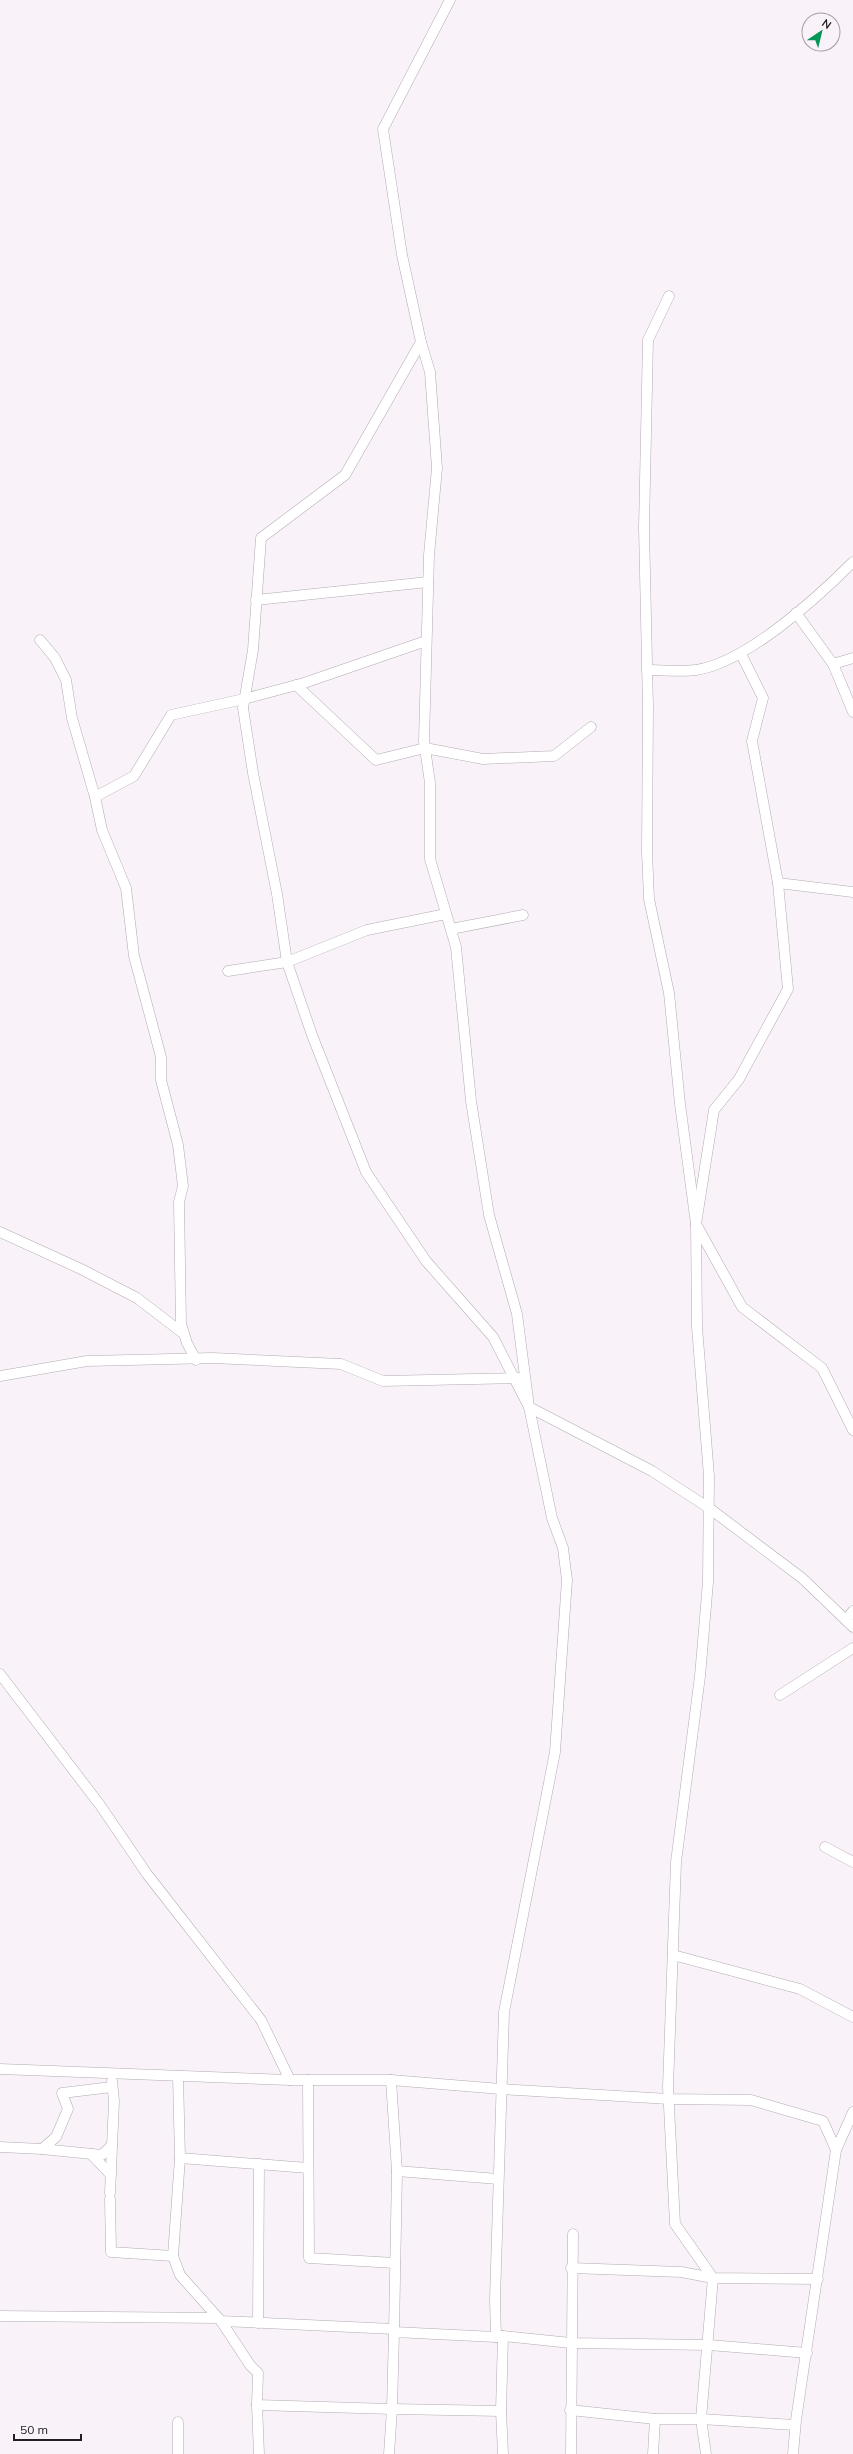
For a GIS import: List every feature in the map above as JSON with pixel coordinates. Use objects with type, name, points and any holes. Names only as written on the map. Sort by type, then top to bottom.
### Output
[{"type":"street","points":[[450,0],[383,129],[402,255],[421,342],[430,372],[437,468],[428,582],[426,640],[425,748],[430,784],[430,859],[456,947],[471,1101],[489,1215],[517,1314],[529,1407],[552,1518],[563,1548],[567,1580],[555,1752],[504,2012],[500,2089],[498,2179],[501,2411],[503,2454]]},
{"type":"street","points":[[669,296],[648,340],[644,528],[649,899],[669,993],[680,1104],[696,1224],[697,1327],[709,1476],[708,1582],[700,1676],[676,1862],[669,2099],[675,2224],[713,2278],[709,2345],[701,2419],[706,2454]]},
{"type":"street","points":[[421,342],[345,475],[261,538],[253,650],[243,708],[253,772],[277,894],[287,962],[312,1035],[366,1172],[426,1261],[493,1337],[529,1407],[652,1471],[709,1508],[802,1578],[850,1624]]},
{"type":"street","points":[[647,670],[697,670],[741,654],[820,595],[853,562]]},
{"type":"street","points":[[256,600],[428,582]]},
{"type":"street","points":[[796,613],[833,664],[853,712]]},
{"type":"street","points":[[40,640],[55,658],[66,680],[72,718],[95,797],[102,830],[126,888],[134,956],[161,1057],[161,1080],[178,1145],[183,1186],[178,1202],[181,1324],[196,1360]]},
{"type":"street","points":[[95,797],[134,776],[171,715],[244,699],[296,685],[426,640]]},
{"type":"street","points":[[741,654],[763,698],[752,741],[778,882],[788,989],[739,1079],[714,1110],[696,1224],[742,1307],[822,1368],[842,1404],[853,1430]]},
{"type":"street","points":[[833,664],[853,658]]},
{"type":"street","points":[[296,685],[376,760],[425,748],[483,759],[554,756],[591,727]]},
{"type":"street","points":[[778,882],[853,892]]},
{"type":"street","points":[[228,972],[287,962],[367,930],[446,914]]},
{"type":"street","points":[[451,929],[523,915]]},
{"type":"street","points":[[0,1232],[81,1269],[137,1298],[184,1334]]},
{"type":"street","points":[[0,1376],[87,1361],[196,1360],[213,1358],[341,1364],[383,1381],[525,1378]]},
{"type":"street","points":[[850,1624],[853,1611]]},
{"type":"street","points":[[780,1695],[853,1648]]},
{"type":"street","points":[[0,1674],[100,1805],[147,1874],[261,2020],[290,2080]]},
{"type":"street","points":[[824,1847],[853,1862]]},
{"type":"street","points":[[673,1956],[800,1989],[853,2017]]},
{"type":"street","points":[[0,2069],[290,2080],[391,2080],[500,2089],[669,2099],[751,2100],[823,2121],[836,2150]]},
{"type":"street","points":[[111,2074],[111,2252],[173,2256]]},
{"type":"street","points":[[178,2076],[180,2158],[173,2256],[180,2275],[219,2320],[250,2365],[258,2373],[257,2405],[259,2454]]},
{"type":"street","points":[[308,2080],[309,2258],[395,2263]]},
{"type":"street","points":[[389,2454],[392,2409],[397,2171],[391,2080]]},
{"type":"street","points":[[42,2149],[56,2138],[68,2109],[62,2093],[112,2087]]},
{"type":"street","points":[[793,2454],[795,2425],[807,2353],[836,2150],[853,2112]]},
{"type":"street","points":[[0,2147],[42,2149],[102,2155],[112,2145]]},
{"type":"street","points":[[91,2154],[111,2175]]},
{"type":"street","points":[[180,2158],[308,2168]]},
{"type":"street","points":[[258,2323],[259,2164]]},
{"type":"street","points":[[397,2171],[498,2179]]},
{"type":"street","points":[[571,2454],[571,2268],[573,2234]]},
{"type":"street","points":[[571,2268],[681,2272],[713,2278],[818,2279]]},
{"type":"street","points":[[0,2316],[219,2320],[500,2337],[571,2343],[709,2345],[807,2353]]},
{"type":"street","points":[[257,2405],[501,2411]]},
{"type":"street","points":[[570,2410],[655,2419],[701,2419],[795,2425]]},
{"type":"street","points":[[653,2454],[655,2419]]},
{"type":"street","points":[[178,2422],[178,2454]]}]
